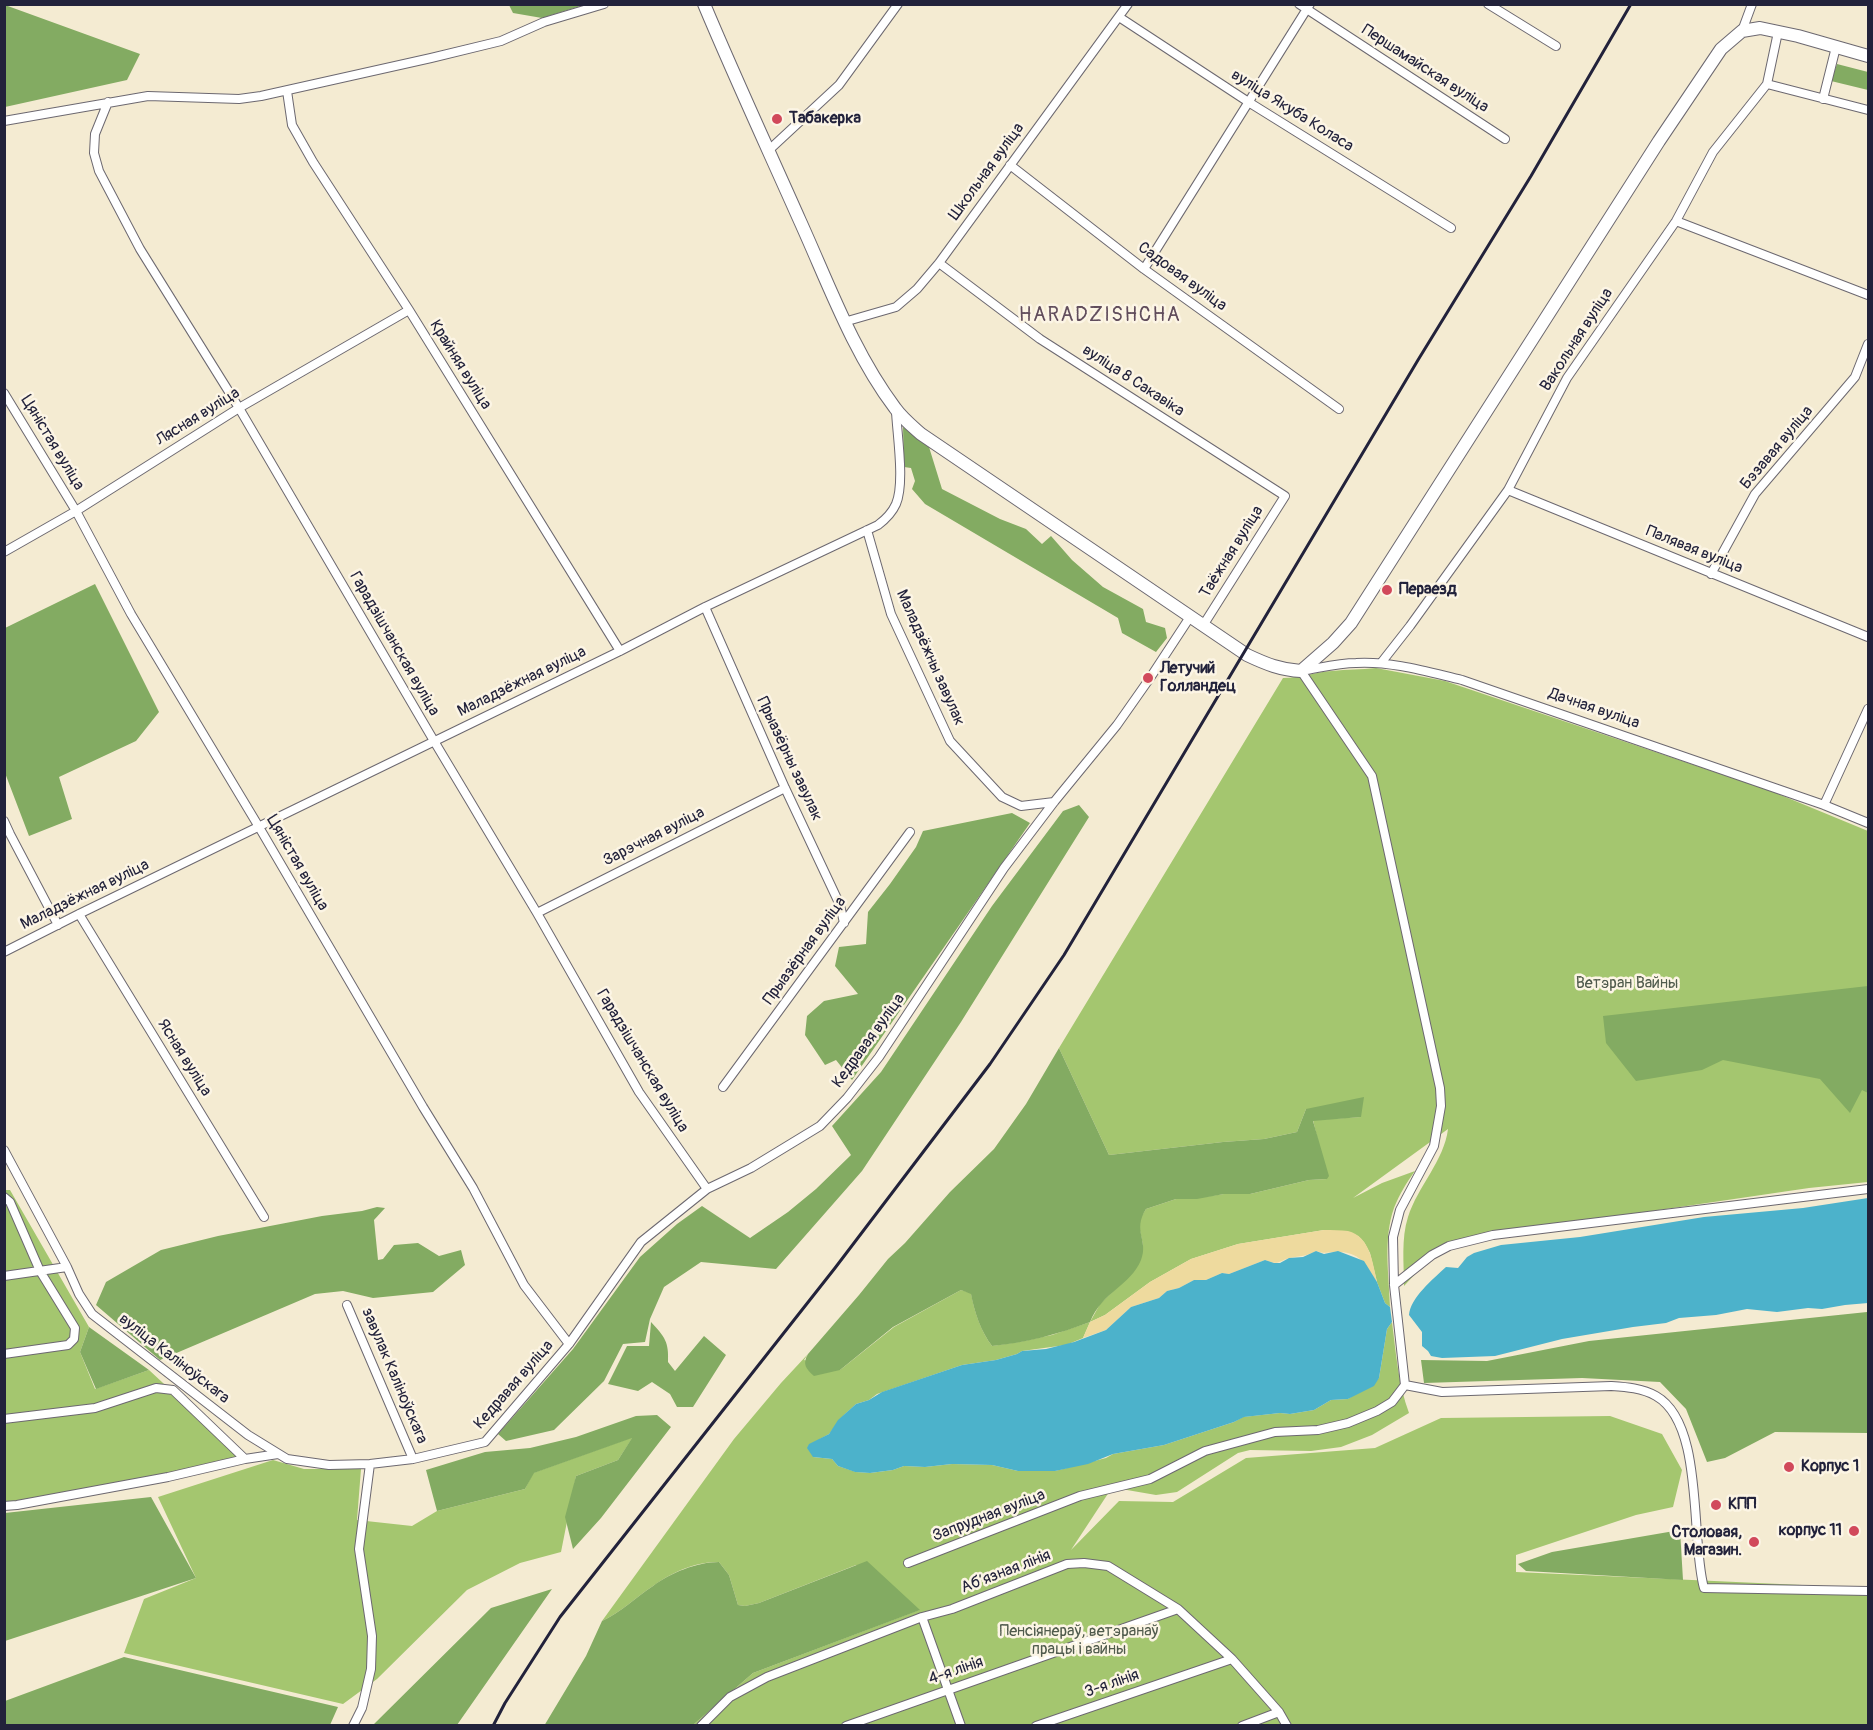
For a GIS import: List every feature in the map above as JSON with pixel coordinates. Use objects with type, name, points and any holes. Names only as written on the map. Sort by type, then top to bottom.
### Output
[{"type":"main road","points":[[704,4],[844,322],[874,377],[896,410],[921,434],[1247,655],[1269,666],[1301,671],[1333,643],[1351,623],[1659,141],[1721,49],[1742,31],[1760,28],[1869,56]]},
{"type":"street","points":[[4,121],[148,96],[239,99],[287,91],[501,41],[543,22],[604,4]]},
{"type":"street","points":[[769,150],[839,85],[898,4]]},
{"type":"street","name":"Школьная вуліца","points":[[844,322],[896,307],[917,290],[1128,4]]},
{"type":"street","name":"Першамайская вуліца","points":[[1299,4],[1309,7],[1505,140]]},
{"type":"street","points":[[1488,4],[1556,46]]},
{"type":"street","points":[[1742,31],[1752,4]]},
{"type":"street","points":[[1144,269],[1309,7]]},
{"type":"street","name":"вуліца Якуба Коласа","points":[[1119,17],[1250,103],[1451,228]]},
{"type":"street","points":[[1778,32],[1767,84],[1869,111]]},
{"type":"street","points":[[1823,99],[1836,47]]},
{"type":"street","name":"Вакольная вуліца","points":[[1381,663],[1508,490],[1567,378],[1676,221],[1713,152],[1767,84]]},
{"type":"street","name":"Крайняя вуліца","points":[[287,91],[292,125],[313,162],[409,310],[620,651]]},
{"type":"street","name":"Гарадзішчанская вуліца","points":[[108,102],[95,134],[94,153],[99,171],[140,249],[239,408],[537,913],[639,1092],[707,1189]]},
{"type":"street","name":"Садовая вуліца","points":[[1010,165],[1144,269],[1339,409]]},
{"type":"street","points":[[1676,221],[1869,295]]},
{"type":"street","name":"вуліца 8 Сакавіка","points":[[939,263],[1040,339],[1285,496]]},
{"type":"street","name":"Лясная вуліца","points":[[4,552],[76,511],[239,408],[409,310]]},
{"type":"street","name":"Бэзавая вуліца","points":[[1710,574],[1755,494],[1855,378],[1869,344]]},
{"type":"street","name":"Цяністая вуліца","points":[[4,393],[76,511],[130,614],[473,1188],[524,1285],[569,1344]]},
{"type":"street","name":"Маладзёжная вуліца","points":[[4,952],[620,651],[705,607],[867,530],[889,516],[897,503],[900,485],[896,410]]},
{"type":"street","name":"Палявая вуліца","points":[[1508,490],[1869,638]]},
{"type":"street","name":"Таёжная вуліца","points":[[1203,624],[1285,496]]},
{"type":"street","name":"Маладзёжны завулак","points":[[867,530],[891,614],[950,741],[1002,797],[1021,806],[1054,802]]},
{"type":"street","name":"Прыазёрны завулак","points":[[705,607],[785,788],[840,905],[844,923]]},
{"type":"street","name":"Кедравая вуліца","points":[[413,1459],[485,1442],[569,1344],[641,1242],[707,1189],[751,1168],[820,1126],[848,1098],[879,1057],[1004,868],[1117,725],[1190,617]]},
{"type":"street","name":"Дачная вуліца","points":[[1301,671],[1347,663],[1381,663],[1462,680],[1824,805],[1869,823]]},
{"type":"street","points":[[1301,671],[1372,776],[1440,1088],[1441,1106],[1434,1146],[1407,1194],[1396,1223],[1392,1253],[1405,1386],[1442,1392],[1611,1386],[1647,1392],[1671,1408],[1684,1439],[1692,1478],[1700,1572],[1704,1588],[1869,1591]]},
{"type":"street","points":[[1824,805],[1869,709]]},
{"type":"street","name":"Зарэчная вуліца","points":[[537,913],[785,788]]},
{"type":"street","points":[[4,821],[58,925]]},
{"type":"street","name":"Прыазёрная вуліца","points":[[723,1087],[910,832]]},
{"type":"street","name":"Ясная вуліца","points":[[79,914],[264,1217]]},
{"type":"street","name":"вуліца Каліноўскага","points":[[4,1150],[67,1267],[79,1294],[92,1314],[230,1421],[287,1459],[329,1465],[370,1464],[413,1459]]},
{"type":"street","points":[[1394,1285],[1432,1255],[1449,1246],[1493,1235],[1869,1189]]},
{"type":"street","points":[[4,1197],[10,1202],[40,1271],[75,1328],[74,1339],[68,1345],[4,1354]]},
{"type":"street","points":[[4,1276],[67,1267]]},
{"type":"street","name":"завулак Каліноўскага","points":[[347,1305],[413,1459]]},
{"type":"street","name":"Запрудная вуліца","points":[[908,1563],[1080,1496],[1150,1479],[1205,1451],[1275,1432],[1326,1429],[1348,1424],[1392,1402],[1405,1386]]},
{"type":"street","points":[[4,1419],[95,1408],[156,1388],[173,1390],[245,1459]]},
{"type":"street","points":[[4,1506],[168,1477],[245,1459],[278,1454]]},
{"type":"street","points":[[353,1725],[362,1708],[371,1669],[372,1636],[359,1549],[370,1464]]},
{"type":"street","name":"Абʼязная лінія","points":[[701,1725],[730,1697],[767,1677],[1067,1564],[1108,1566],[1178,1609],[1232,1659],[1279,1712],[1287,1725]]},
{"type":"street","name":"4-я лінія","points":[[846,1725],[1178,1609]]},
{"type":"street","points":[[922,1617],[961,1725]]},
{"type":"street","name":"3-я лінія","points":[[1036,1725],[1232,1659]]},
{"type":"street","points":[[1242,1725],[1279,1712]]},
{"type":"green space","points":[[4,5],[140,54],[127,80],[5,107]]},
{"type":"green space","points":[[509,5],[584,5],[542,18],[513,13]]},
{"type":"green space","points":[[1837,64],[1868,72],[1868,90],[1831,81]]},
{"type":"green space","points":[[903,427],[929,447],[942,489],[1000,519],[1026,529],[1042,544],[1051,536],[1072,560],[1103,587],[1143,609],[1146,622],[1165,628],[1167,638],[1156,652],[1122,633],[1118,618],[925,504],[912,489],[915,481],[911,468],[904,467]]},
{"type":"green space","points":[[95,584],[159,712],[136,741],[59,777],[72,819],[29,836],[5,773],[5,628]]},
{"type":"green space","name":"Ветэран Вайны","points":[[1376,668],[1445,681],[1771,791],[1868,831],[1868,1182],[1809,1188],[1591,1220],[1448,1247],[1417,1272],[1404,1286],[1404,1242],[1408,1217],[1446,1141],[1448,1129],[1353,1198],[1382,1183],[1415,1171],[1398,1198],[1391,1220],[1388,1257],[1390,1307],[1385,1303],[1370,1253],[1364,1242],[1358,1236],[1324,1230],[1238,1244],[1191,1259],[1150,1282],[1105,1315],[1090,1322],[1100,1304],[1131,1274],[1143,1245],[1139,1226],[1146,1209],[1176,1199],[1250,1194],[1309,1180],[1327,1179],[1313,1120],[1361,1117],[1306,1109],[1297,1132],[1264,1139],[1109,1155],[1059,1048],[1283,678]]},
{"type":"green space","points":[[1079,805],[1089,817],[961,1022],[862,1171],[776,1269],[701,1262],[664,1287],[650,1319],[645,1342],[623,1344],[604,1381],[554,1430],[506,1441],[498,1434],[573,1349],[640,1257],[677,1224],[702,1206],[750,1238],[816,1189],[851,1155],[832,1126],[881,1072],[992,906],[1063,811]]},
{"type":"green space","points":[[1012,813],[1030,823],[852,1080],[836,1060],[825,1065],[805,1035],[807,1016],[824,1001],[858,994],[835,966],[839,947],[866,944],[868,912],[916,847],[923,831]]},
{"type":"green space","points":[[1868,986],[1868,1093],[1862,1090],[1850,1113],[1820,1079],[1723,1060],[1702,1070],[1636,1081],[1606,1043],[1603,1016]]},
{"type":"green space","points":[[1059,1048],[1109,1155],[1264,1139],[1297,1132],[1306,1109],[1364,1097],[1361,1117],[1313,1121],[1329,1176],[1327,1179],[1309,1180],[1250,1194],[1176,1199],[1146,1209],[1140,1223],[1143,1247],[1141,1260],[1130,1276],[1102,1303],[1090,1322],[1042,1337],[992,1346],[978,1321],[971,1294],[961,1290],[893,1327],[840,1370],[814,1376],[806,1366],[805,1361],[808,1354],[888,1259],[950,1192],[994,1149],[1026,1104]]},
{"type":"green space","points":[[4,1190],[10,1190],[89,1327],[80,1352],[95,1389],[149,1370],[245,1459],[5,1505]]},
{"type":"green space","points":[[377,1207],[385,1208],[374,1220],[378,1260],[383,1259],[394,1245],[418,1243],[439,1256],[461,1250],[465,1265],[433,1292],[373,1298],[343,1291],[315,1294],[160,1360],[96,1305],[106,1282],[161,1250],[218,1236]]},
{"type":"green space","name":"Пенсіянераў, ветэранаў працы і вайны","points":[[961,1290],[971,1293],[978,1321],[992,1346],[1052,1335],[1090,1322],[1083,1338],[1066,1345],[1022,1351],[996,1360],[962,1365],[877,1394],[869,1400],[856,1404],[829,1434],[820,1439],[813,1457],[832,1459],[838,1466],[856,1472],[870,1473],[904,1466],[925,1467],[952,1464],[992,1465],[1018,1471],[1055,1471],[1106,1458],[1113,1454],[1164,1445],[1243,1417],[1314,1410],[1331,1400],[1348,1399],[1379,1378],[1387,1329],[1392,1322],[1400,1379],[1409,1413],[1372,1435],[1341,1447],[1311,1451],[1250,1450],[1238,1453],[1177,1492],[1156,1495],[1113,1486],[1071,1550],[1119,1501],[1173,1502],[1246,1458],[1375,1448],[1441,1418],[1610,1416],[1662,1434],[1682,1470],[1673,1507],[1636,1515],[1516,1555],[1516,1572],[1868,1588],[1868,1725],[693,1725],[753,1673],[919,1610],[856,1565],[759,1603],[738,1605],[729,1575],[719,1562],[711,1562],[684,1569],[667,1577],[602,1621],[734,1439],[808,1354],[804,1360],[840,1370],[894,1327]]},
{"type":"green space","points":[[1867,1312],[1868,1433],[1775,1432],[1725,1458],[1707,1462],[1686,1409],[1660,1382],[1582,1378],[1424,1383],[1421,1360],[1487,1361],[1589,1341]]},
{"type":"green space","points":[[651,1322],[665,1340],[668,1362],[675,1371],[704,1336],[726,1355],[693,1407],[677,1407],[670,1394],[652,1382],[638,1391],[608,1384],[627,1346],[649,1346]]},
{"type":"green space","points":[[89,1327],[149,1370],[96,1389],[80,1352]]},
{"type":"green space","points":[[657,1415],[671,1427],[601,1518],[573,1549],[565,1517],[576,1476],[618,1460],[632,1438],[534,1473],[525,1489],[437,1511],[426,1470],[485,1452],[530,1448],[576,1437],[636,1416]]},
{"type":"green space","points":[[633,1437],[618,1460],[576,1476],[561,1552],[520,1563],[467,1590],[377,1679],[343,1704],[124,1653],[144,1599],[196,1578],[158,1497],[273,1460],[304,1469],[361,1469],[357,1520],[412,1526],[437,1511],[525,1489],[533,1473]]},
{"type":"green space","points":[[151,1497],[196,1578],[5,1641],[5,1513]]},
{"type":"green space","points":[[1680,1530],[1683,1580],[1526,1571],[1518,1564],[1552,1552]]},
{"type":"green space","points":[[867,1561],[920,1610],[753,1673],[693,1725],[544,1726],[586,1656],[602,1621],[667,1577],[693,1566],[719,1562],[729,1575],[738,1605],[745,1606],[759,1603]]},
{"type":"green space","points":[[552,1589],[457,1725],[373,1725],[491,1608]]},
{"type":"green space","points":[[124,1657],[338,1707],[330,1725],[5,1725],[5,1701]]},
{"type":"sand","points":[[1324,1230],[1348,1231],[1361,1239],[1369,1252],[1377,1282],[1359,1258],[1348,1253],[1316,1251],[1276,1263],[1265,1260],[1229,1274],[1222,1273],[1206,1280],[1194,1280],[1167,1291],[1159,1298],[1131,1307],[1106,1330],[1083,1338],[1090,1322],[1105,1315],[1150,1282],[1191,1259],[1238,1244]]},
{"type":"water","points":[[1868,1198],[1868,1303],[1777,1312],[1747,1309],[1716,1315],[1679,1318],[1666,1323],[1562,1339],[1495,1356],[1442,1358],[1431,1356],[1422,1346],[1422,1332],[1409,1315],[1413,1302],[1446,1267],[1458,1268],[1467,1257],[1474,1253],[1501,1245],[1580,1237],[1704,1217],[1803,1208]]},
{"type":"water","points":[[1316,1251],[1324,1254],[1338,1251],[1364,1261],[1377,1282],[1385,1303],[1390,1307],[1392,1322],[1387,1329],[1379,1378],[1374,1386],[1348,1399],[1331,1400],[1314,1410],[1244,1417],[1164,1445],[1113,1454],[1088,1464],[1055,1471],[1018,1471],[992,1465],[952,1464],[925,1467],[904,1466],[870,1473],[855,1472],[838,1466],[832,1459],[813,1457],[807,1448],[809,1444],[829,1434],[838,1420],[856,1404],[869,1400],[882,1392],[962,1365],[996,1360],[1022,1351],[1046,1349],[1074,1342],[1106,1330],[1131,1307],[1159,1298],[1167,1291],[1194,1280],[1206,1280],[1222,1273],[1229,1274],[1265,1260],[1280,1263],[1289,1258],[1303,1257]]},
{"type":"railway","points":[[493,1726],[505,1703],[560,1617],[835,1268],[990,1064],[1064,955],[1418,360],[1531,176],[1631,4]]},
{"type":"place","name":"Табакерка","points":[[777,119]]},
{"type":"place","name":"Пераезд","points":[[1387,590]]},
{"type":"place","name":"Летучий Голландец","points":[[1148,678]]},
{"type":"place","name":"Корпус 1","points":[[1789,1467]]},
{"type":"place","name":"КПП","points":[[1716,1505]]},
{"type":"place","name":"корпус 11","points":[[1854,1531]]},
{"type":"place","name":"Столовая, Магазин.","points":[[1754,1542]]},
{"type":"district","name":"HARADZISHCHA","points":[[1100,316]]}]
